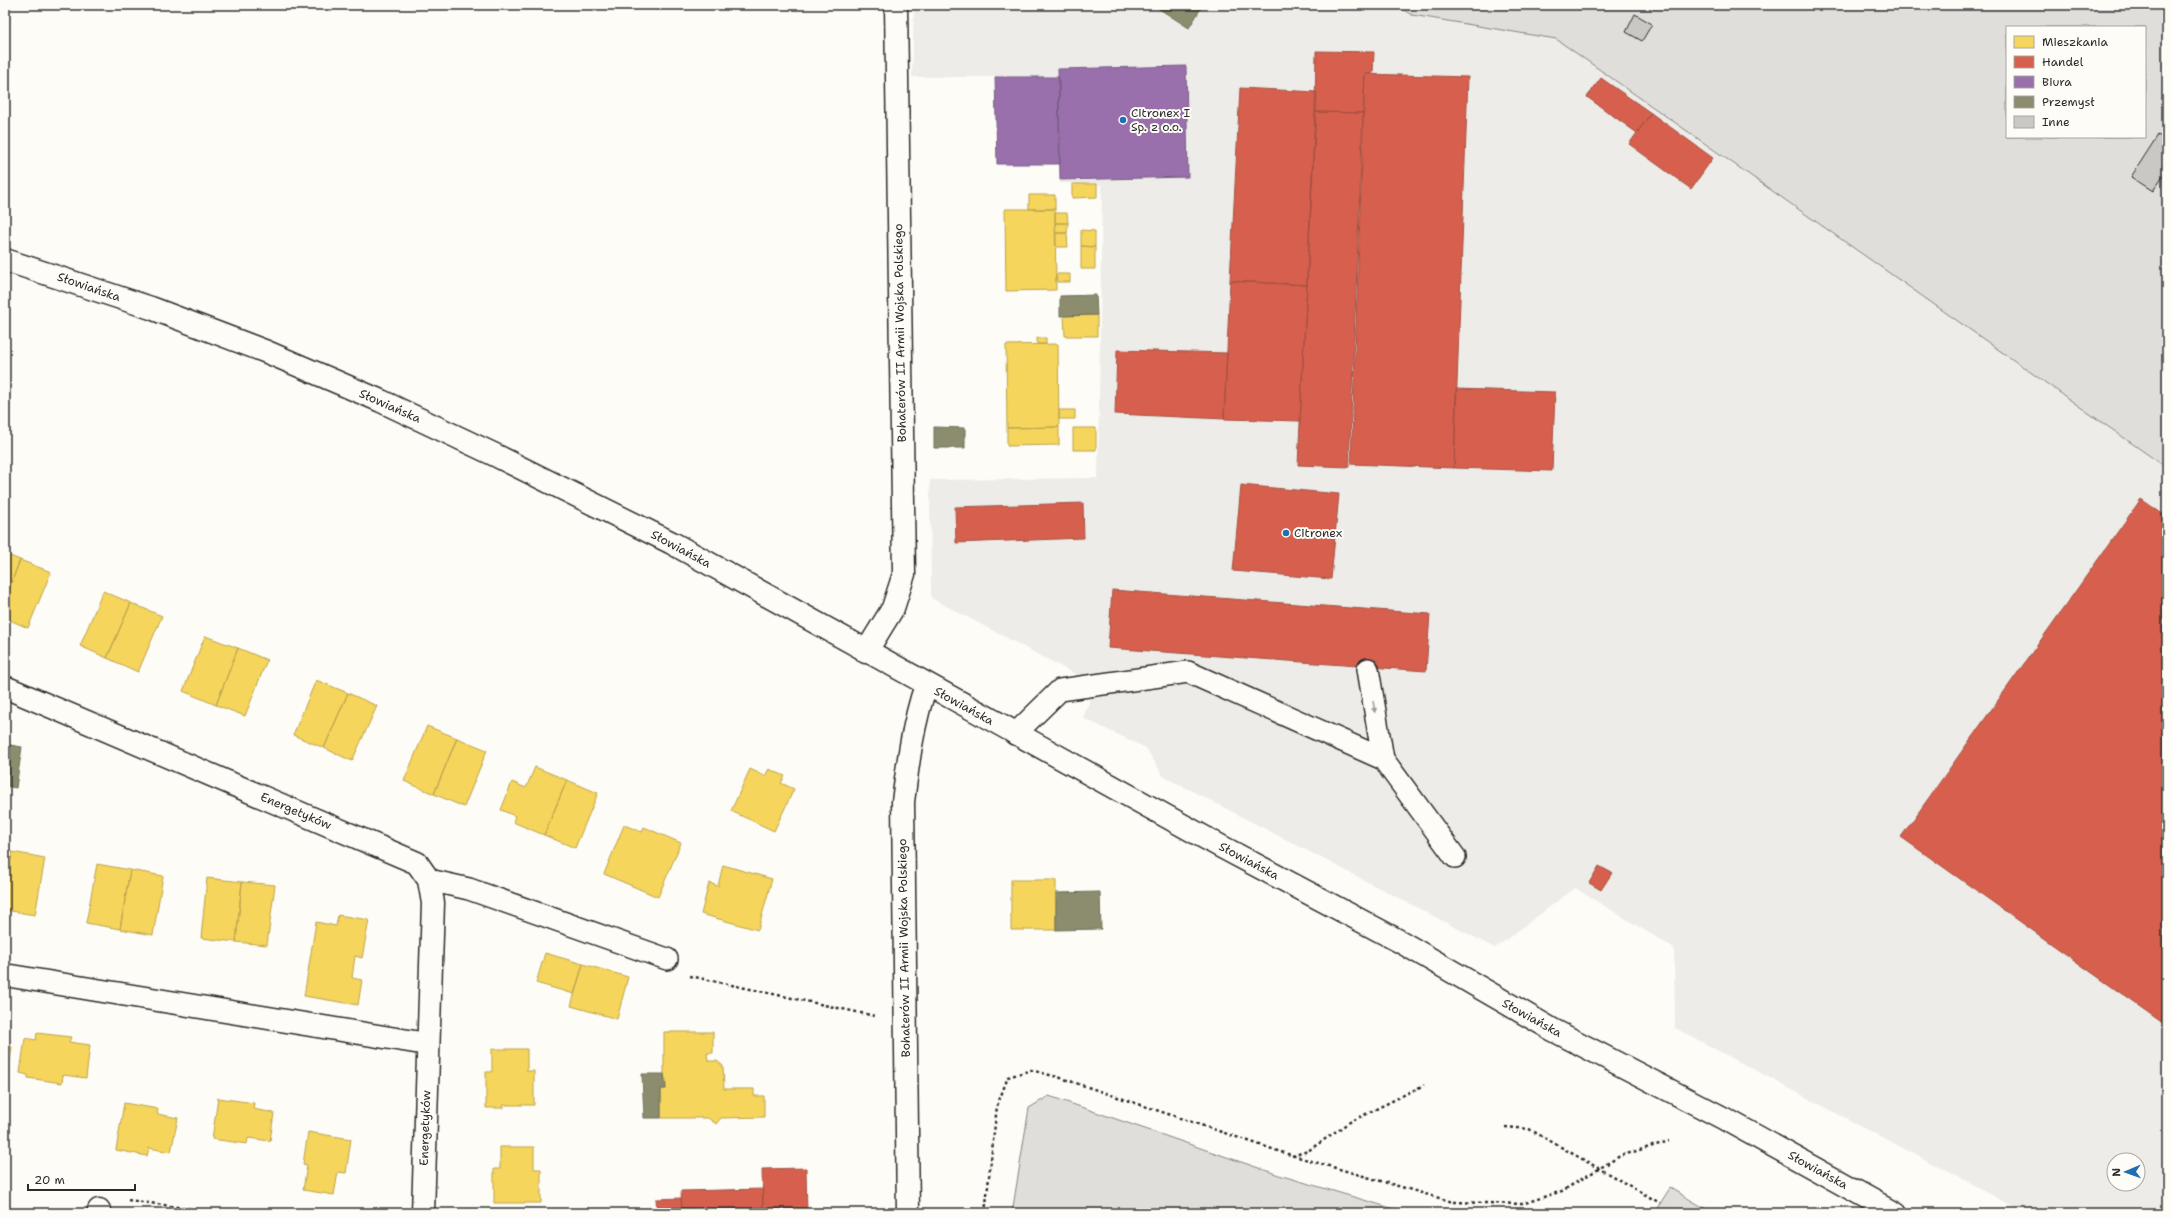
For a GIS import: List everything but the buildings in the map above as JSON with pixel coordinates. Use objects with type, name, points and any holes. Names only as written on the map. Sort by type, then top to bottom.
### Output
[{"type":"street","name":"Bohaterów II Armii Wojska Polskiego","points":[[866,652],[893,608],[904,574],[896,5]]},
{"type":"street","name":"Słowiańska","points":[[5,260],[158,311],[267,352],[381,401],[493,454],[672,543],[1015,734],[1400,942],[1553,1030],[1725,1119],[1895,1213]]},
{"type":"street","name":"Bohaterów II Armii Wojska Polskiego","points":[[908,1213],[903,802],[919,705],[926,685]]},
{"type":"street","name":"Energetyków","points":[[5,687],[417,863],[429,880],[433,903],[427,1044],[423,1213]]},
{"type":"street","points":[[5,975],[427,1044]]},
{"type":"lane","points":[[1368,669],[1383,760],[1455,857]]},
{"type":"lane","points":[[1015,734],[1060,690],[1188,672],[1383,760]]},
{"type":"lane","points":[[429,880],[469,889],[667,959]]},
{"type":"path","points":[[667,959],[666,970],[881,1018]]},
{"type":"path","points":[[985,1213],[997,1106],[1008,1077],[1031,1070],[1061,1078],[1292,1156],[1453,1202],[1522,1204],[1562,1191],[1620,1156],[1669,1141]]},
{"type":"path","points":[[1292,1156],[1308,1151],[1348,1123],[1424,1085]]},
{"type":"path","points":[[1505,1127],[1529,1129],[1660,1203]]},
{"type":"path","points":[[99,1212],[101,1196],[220,1213]]},
{"type":"shaded area","name":"Citronex","points":[[914,5],[1395,5],[1412,15],[1556,39],[2167,468],[2167,1213],[2026,1213],[1675,1028],[1674,948],[1575,888],[1495,948],[1163,776],[1146,748],[1083,718],[1096,685],[931,598],[930,480],[1098,478],[1102,185],[1060,183],[1059,77],[912,77]]},
{"type":"shaded area","points":[[1395,5],[2167,5],[2167,468],[1556,39],[1412,15]]},
{"type":"shaded area","points":[[1049,1096],[1279,1175],[1408,1213],[1012,1213],[1029,1108]]},
{"type":"shaded area","points":[[1670,1188],[1713,1213],[1654,1213]]},
{"type":"place","name":"Citronex I Sp. z o.o.","points":[[1123,120]]},
{"type":"place","name":"Citronex","points":[[1286,533]]}]
